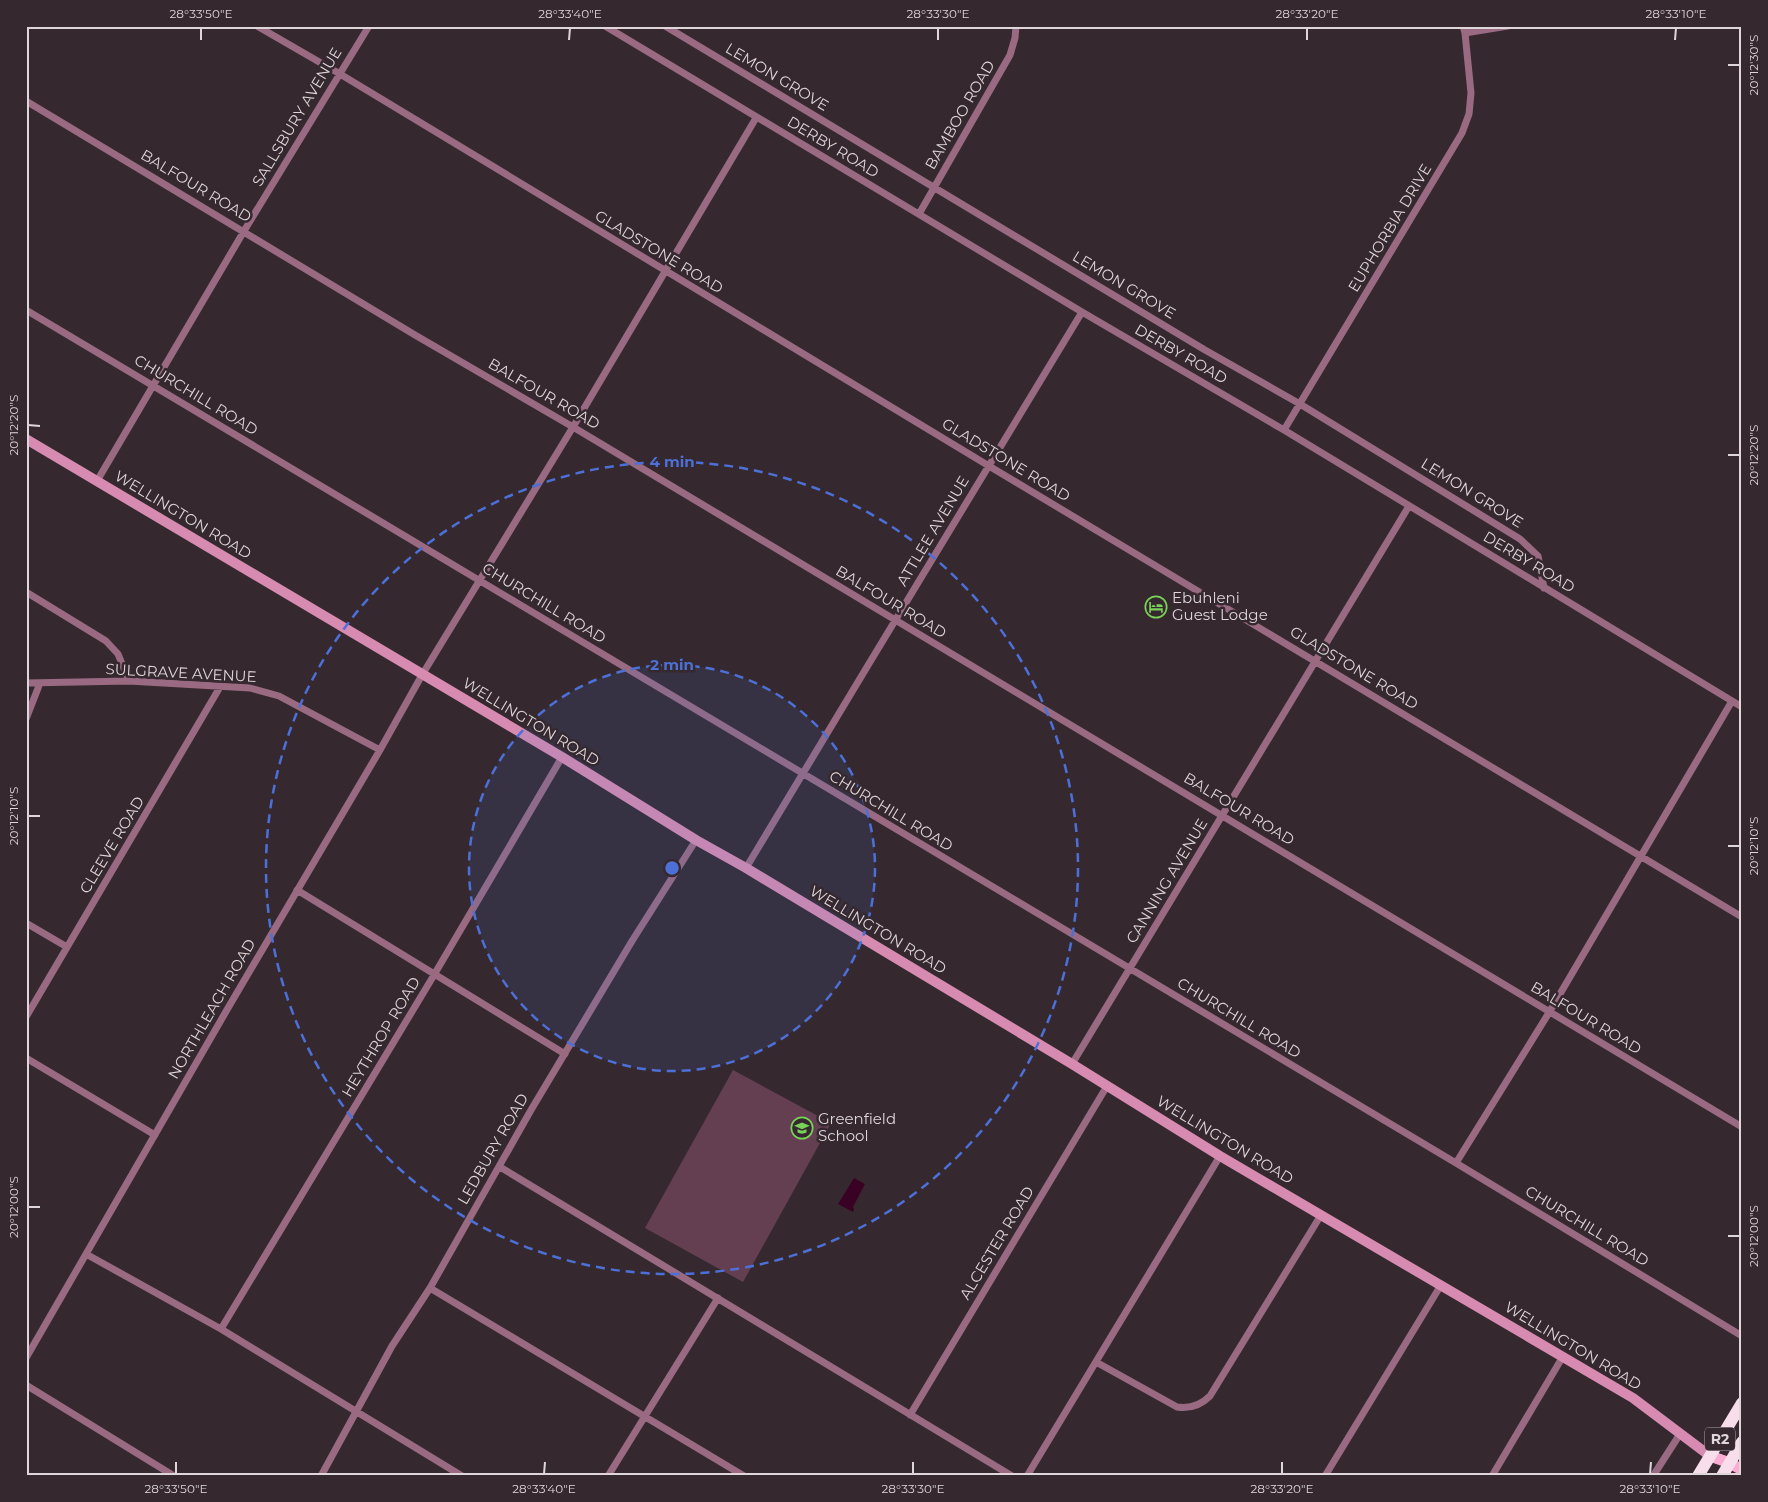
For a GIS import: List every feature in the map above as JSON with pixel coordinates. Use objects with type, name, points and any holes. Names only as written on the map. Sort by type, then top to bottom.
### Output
[{"type":"highway","name":"R2","points":[[1698,1476],[1742,1403]]},
{"type":"highway","name":"R2","points":[[1722,1476],[1742,1442]]},
{"type":"main road","name":"WELLINGTON ROAD","points":[[26,439],[562,757],[696,840],[746,868],[1072,1064],[1220,1156],[1633,1398],[1710,1456]]},
{"type":"main road","points":[[1710,1456],[1730,1463],[1742,1470]]},
{"type":"main road","points":[[1710,1456],[1722,1476]]},
{"type":"street","name":"GLADSTONE ROAD","points":[[257,26],[340,74],[989,466],[1742,917]]},
{"type":"street","name":"SALLSBURY AVENUE","points":[[97,482],[244,231],[369,26]]},
{"type":"street","name":"DERBY ROAD","points":[[605,26],[1082,312],[1284,430],[1742,707]]},
{"type":"street","name":"LEMON GROVE","points":[[665,26],[1205,350],[1300,404],[1526,544],[1538,556],[1544,588]]},
{"type":"street","name":"BAMBOO ROAD","points":[[919,214],[1010,55],[1016,26]]},
{"type":"street","points":[[1464,30],[1508,26]]},
{"type":"street","name":"EUPHORBIA DRIVE","points":[[1284,430],[1462,133],[1469,114],[1471,93],[1464,30]]},
{"type":"street","name":"BALFOUR ROAD","points":[[26,101],[1550,1011],[1742,1128]]},
{"type":"street","name":"NORTHLEACH ROAD","points":[[26,1358],[380,750],[422,674],[573,427],[756,118]]},
{"type":"street","name":"CHURCHILL ROAD","points":[[26,310],[1456,1163],[1742,1336]]},
{"type":"street","name":"ATTLEE AVENUE","points":[[746,868],[1082,312]]},
{"type":"street","name":"CANNING AVENUE","points":[[1072,1064],[1409,506]]},
{"type":"street","points":[[26,592],[106,641],[118,654],[129,681]]},
{"type":"street","name":"SULGRAVE AVENUE","points":[[26,682],[129,681],[250,688],[279,696],[380,750]]},
{"type":"street","points":[[26,720],[40,683]]},
{"type":"street","name":"CLEEVE ROAD","points":[[26,1017],[220,687]]},
{"type":"street","points":[[1456,1163],[1550,1011],[1732,701]]},
{"type":"street","name":"HEYTHROP ROAD","points":[[221,1329],[434,975],[562,757]]},
{"type":"street","name":"LEDBURY ROAD","points":[[321,1476],[392,1346],[430,1288],[465,1223],[500,1167],[564,1054],[696,840]]},
{"type":"street","points":[[297,890],[564,1054]]},
{"type":"street","points":[[26,923],[67,947]]},
{"type":"street","points":[[26,1058],[155,1135]]},
{"type":"street","name":"ALCESTER ROAD","points":[[910,1414],[1107,1086]]},
{"type":"street","points":[[1026,1476],[1220,1156]]},
{"type":"street","points":[[500,1167],[1012,1476]]},
{"type":"street","points":[[1096,1362],[1177,1407],[1190,1408],[1205,1401],[1210,1396],[1322,1216]]},
{"type":"street","points":[[86,1254],[221,1329],[462,1476]]},
{"type":"street","points":[[1325,1476],[1441,1285]]},
{"type":"street","points":[[430,1288],[744,1476]]},
{"type":"street","points":[[608,1476],[718,1298]]},
{"type":"street","points":[[1492,1476],[1562,1358]]},
{"type":"street","points":[[26,1384],[174,1476]]},
{"type":"street","points":[[1653,1476],[1680,1434]]},
{"type":"shaded area","points":[[733,1070],[831,1123],[743,1282],[645,1228]]},
{"type":"shaded area","points":[[854,1178],[865,1184],[853,1207],[853,1212],[838,1204]]},
{"type":"place","name":"Ebuhleni Guest Lodge","points":[[1156,607]]},
{"type":"place","name":"Greenfield School","points":[[802,1128]]}]
